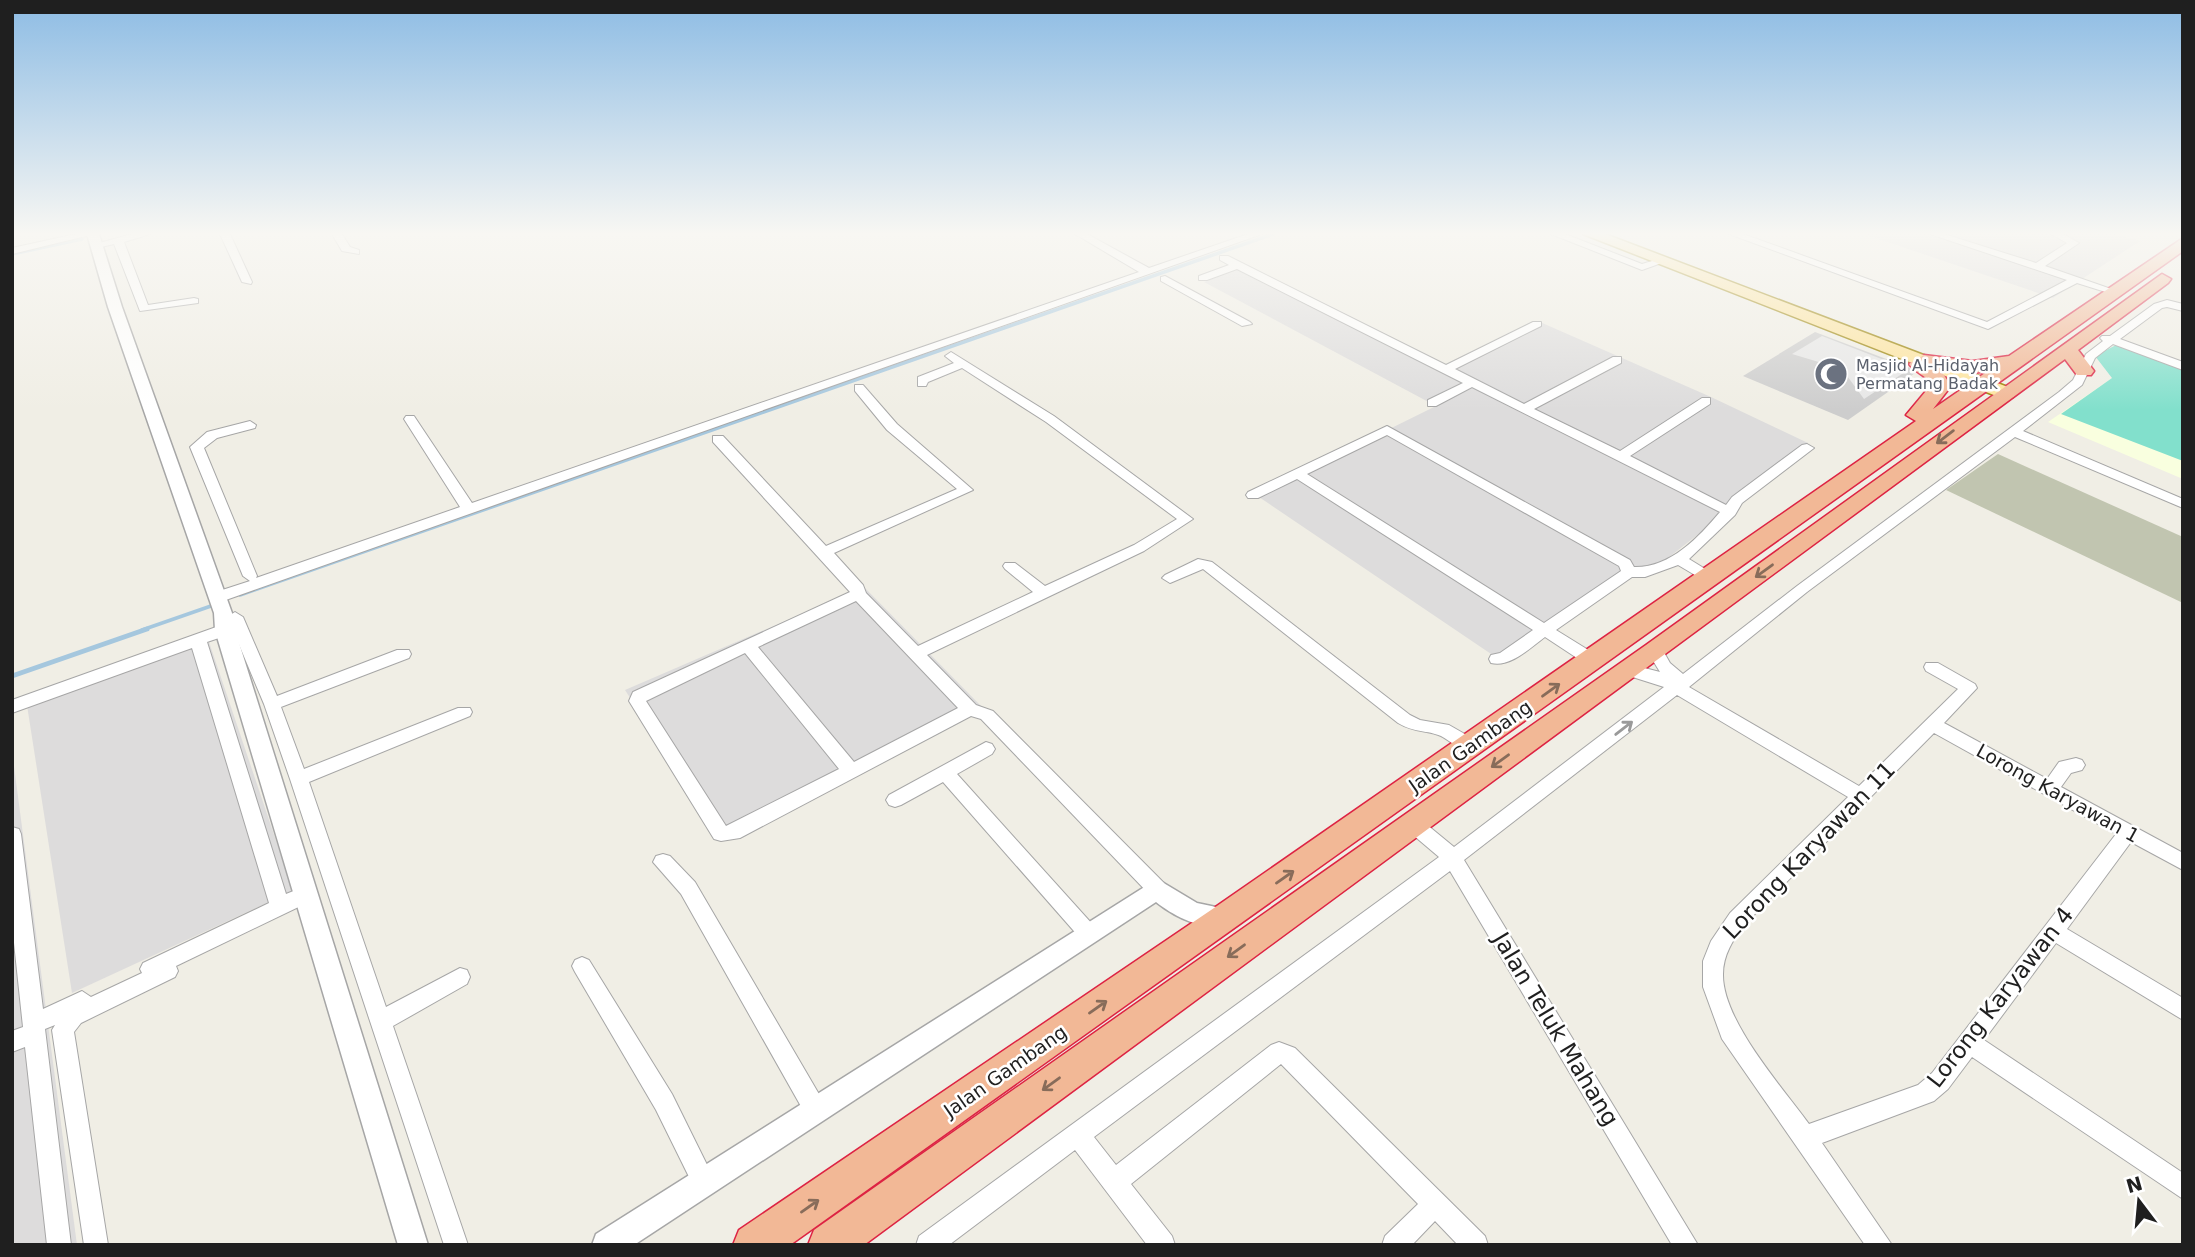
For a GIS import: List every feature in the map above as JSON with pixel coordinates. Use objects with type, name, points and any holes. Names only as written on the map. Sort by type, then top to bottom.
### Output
[{"type":"highway","name":"Jalan Gambang","points":[[829,1245],[1655,651],[1991,390],[2012,362],[2111,293]]},
{"type":"highway","name":"Jalan Gambang","points":[[754,1245],[1178,952],[1710,578],[1880,455],[2067,348],[2142,293]]},
{"type":"highway","points":[[2067,348],[2084,371]]},
{"type":"highway","points":[[1922,363],[1973,367],[2012,362]]},
{"type":"highway","points":[[1880,455],[1940,391],[1941,381],[1922,363]]},
{"type":"main road","points":[[1744,293],[1991,390]]},
{"type":"street","points":[[110,293],[226,621],[230,623],[272,704],[456,1245]]},
{"type":"street","points":[[139,293],[144,309],[194,301]]},
{"type":"street","points":[[216,593],[469,510],[1089,293]]},
{"type":"street","points":[[1189,293],[1245,324]]},
{"type":"street","points":[[1293,293],[1730,512]]},
{"type":"street","points":[[1896,293],[1988,326],[2050,293]]},
{"type":"street","points":[[928,1245],[1452,858],[1802,589],[2015,432],[2078,382],[2090,356],[2158,306],[2167,303],[2183,307]]},
{"type":"street","points":[[1446,369],[1537,324]]},
{"type":"street","points":[[2088,331],[2183,366]]},
{"type":"street","points":[[916,654],[1139,548],[1186,519],[1050,419],[956,360],[922,383]]},
{"type":"street","points":[[1524,409],[1617,360]]},
{"type":"street","points":[[1432,403],[1473,382]]},
{"type":"street","points":[[824,552],[966,490],[892,427],[859,388]]},
{"type":"street","points":[[1620,457],[1706,401]]},
{"type":"street","points":[[410,419],[469,510]]},
{"type":"street","points":[[250,425],[212,435],[197,447],[250,576]]},
{"type":"street","points":[[1253,495],[1387,430],[1618,559],[1629,572]]},
{"type":"street","points":[[2015,432],[2183,504]]},
{"type":"street","points":[[718,439],[916,654],[970,709],[987,715],[1165,897],[1192,913],[1226,918]]},
{"type":"street","points":[[1497,659],[1505,657],[1542,629],[1629,572],[1657,572],[1730,512],[1737,500],[1807,448]]},
{"type":"street","points":[[1298,474],[1592,660]]},
{"type":"street","points":[[216,593],[250,576],[309,555]]},
{"type":"street","points":[[1677,558],[1710,578]]},
{"type":"street","points":[[1170,578],[1198,565],[1208,565],[1404,719],[1416,726],[1443,729],[1471,746]]},
{"type":"street","points":[[1010,566],[1044,593]]},
{"type":"street","points":[[858,594],[643,693],[637,701],[721,834],[733,833],[970,709]]},
{"type":"street","points":[[12,707],[198,640],[230,623]]},
{"type":"street","points":[[230,623],[306,894],[413,1245]]},
{"type":"street","points":[[198,640],[280,907]]},
{"type":"street","points":[[747,645],[851,771]]},
{"type":"street","points":[[1655,651],[1679,685]]},
{"type":"street","points":[[272,704],[403,654]]},
{"type":"street","name":"Lorong Karyawan 11","points":[[1880,1245],[1742,1051],[1718,1009],[1711,983],[1713,958],[1721,938],[1737,919],[1969,688],[1932,667]]},
{"type":"street","points":[[1629,670],[1652,674],[1679,685],[1752,734],[1769,741],[1860,796]]},
{"type":"street","points":[[299,779],[464,712]]},
{"type":"street","name":"Lorong Karyawan 1","points":[[1933,725],[2183,862]]},
{"type":"street","points":[[895,800],[986,750]]},
{"type":"street","points":[[2050,789],[2066,766],[2076,765]]},
{"type":"street","points":[[946,773],[1087,932]]},
{"type":"street","name":"Jalan Teluk Mahang","points":[[1413,824],[1452,858],[1686,1245]]},
{"type":"street","name":"Lorong Karyawan 4","points":[[1803,1139],[1926,1093],[1940,1081],[2129,831]]},
{"type":"street","points":[[12,834],[59,1245]]},
{"type":"street","points":[[663,862],[688,887],[816,1109]]},
{"type":"street","points":[[12,1042],[34,1028],[306,894]]},
{"type":"street","points":[[607,1245],[1087,932],[1165,897]]},
{"type":"street","points":[[1165,897],[1182,937],[1178,952]]},
{"type":"street","points":[[2053,931],[2183,1010]]},
{"type":"street","points":[[582,966],[664,1102],[703,1181]]},
{"type":"street","points":[[96,1245],[63,1030],[73,1016],[168,971]]},
{"type":"street","points":[[381,1021],[460,976]]},
{"type":"street","points":[[1968,1042],[2183,1187]]},
{"type":"street","points":[[1114,1182],[1279,1052],[1287,1055],[1476,1245]]},
{"type":"street","points":[[1077,1133],[1163,1245]]},
{"type":"street","points":[[1394,1245],[1436,1203]]},
{"type":"shaded area","points":[[1224,293],[1291,293],[1444,369],[1540,322],[1711,397],[1808,443],[1808,448],[1645,576],[1626,577],[1497,658],[1256,495],[1436,406]]},
{"type":"shaded area","points":[[2037,293],[2061,293],[2053,298]]},
{"type":"shaded area","name":"Masjid Al-Hidayah Permatang Badak","points":[[1815,332],[1918,371],[1848,420],[1743,376]]},
{"type":"shaded area","points":[[1822,336],[1908,370],[1864,399],[1842,369],[1792,354]]},
{"type":"shaded area","points":[[2118,344],[2183,367],[2183,461],[2061,414],[2112,378],[2095,356]]},
{"type":"shaded area","points":[[2183,367],[2183,479],[2048,422],[2112,378]]},
{"type":"shaded area","points":[[1998,454],[2183,537],[2183,603],[1946,490]]},
{"type":"shaded area","points":[[864,587],[982,707],[721,839],[625,690]]},
{"type":"shaded area","points":[[206,633],[293,891],[72,993],[26,699]]},
{"type":"shaded area","points":[[12,751],[77,1245],[12,1245]]},
{"type":"waterway","points":[[240,595],[1105,293]]},
{"type":"waterway","points":[[142,630],[211,606]]},
{"type":"waterway","points":[[12,676],[147,629]]},
{"type":"place","name":"Masjid Al-Hidayah Permatang Badak","points":[[1831,374]]}]
